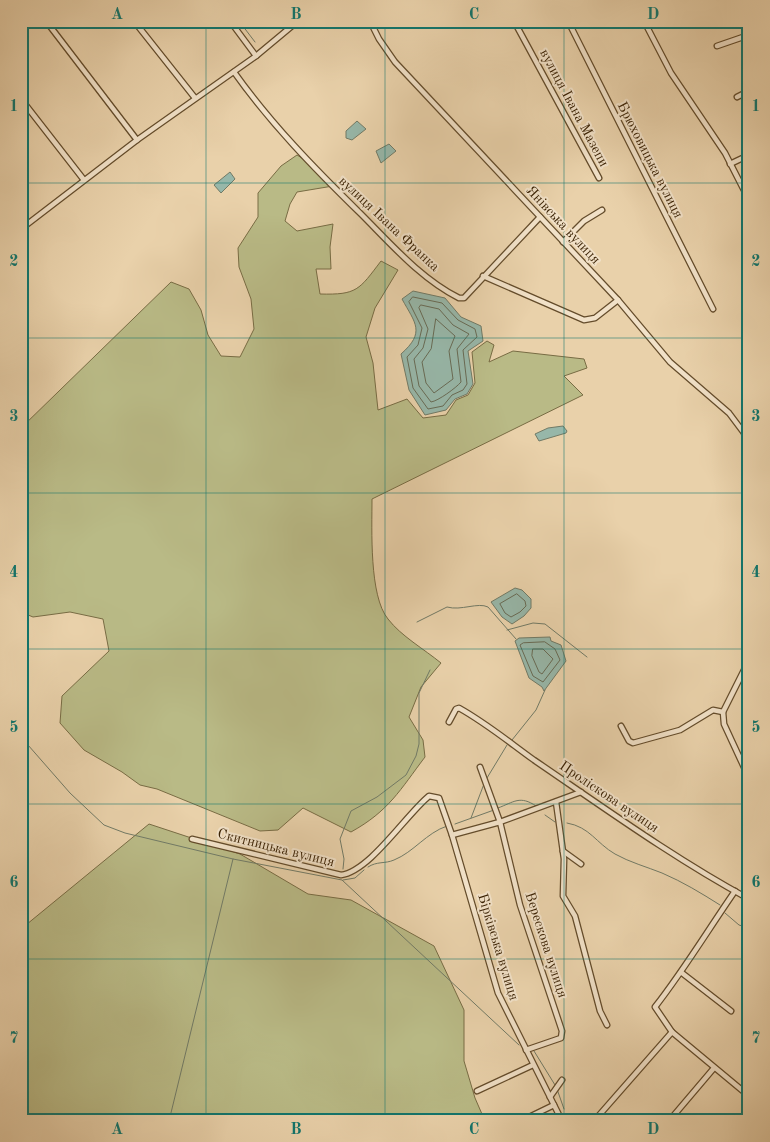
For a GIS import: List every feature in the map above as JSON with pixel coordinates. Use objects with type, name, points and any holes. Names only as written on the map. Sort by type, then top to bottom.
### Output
[{"type":"street","points":[[46,21],[137,140]]},
{"type":"street","points":[[134,21],[195,98]]},
{"type":"street","points":[[230,21],[256,56]]},
{"type":"street","points":[[21,228],[137,140],[256,56],[298,21]]},
{"type":"street","name":"Янівська вулиця","points":[[370,21],[379,40],[395,62],[618,300],[670,362],[729,413],[747,436]]},
{"type":"street","name":"вулиця Івана Мазепи","points":[[514,21],[599,178]]},
{"type":"street","name":"Брюховицька вулиця","points":[[568,21],[713,309]]},
{"type":"street","points":[[644,21],[671,73],[721,147],[749,200]]},
{"type":"street","points":[[717,46],[749,35]]},
{"type":"street","name":"вулиця Івана Франка","points":[[234,72],[259,108],[297,150],[400,254],[435,282],[459,298],[464,298],[540,217]]},
{"type":"street","points":[[737,96],[749,92]]},
{"type":"street","points":[[21,99],[84,180]]},
{"type":"street","points":[[21,108],[28,107]]},
{"type":"street","points":[[730,164],[749,155]]},
{"type":"street","points":[[563,242],[584,221],[602,210]]},
{"type":"street","points":[[484,276],[584,320],[595,318],[618,300]]},
{"type":"street","points":[[747,436],[749,452]]},
{"type":"street","points":[[749,660],[723,712],[724,724],[749,778]]},
{"type":"street","name":"Проліскова вулиця","points":[[449,722],[456,709],[459,708],[486,724],[581,792],[688,863],[749,898]]},
{"type":"street","points":[[622,726],[628,740],[634,743],[680,730],[713,710],[723,712]]},
{"type":"street","points":[[480,767],[500,822]]},
{"type":"street","points":[[452,835],[500,822],[581,792]]},
{"type":"street","name":"Скитницька вулиця","points":[[192,839],[341,876],[355,871],[429,796],[436,796],[441,800]]},
{"type":"street","name":"Бірківська вулиця","points":[[441,800],[498,993],[562,1121]]},
{"type":"street","points":[[556,802],[562,851],[563,896],[575,916],[600,1011],[607,1025]]},
{"type":"street","name":"Верескова вулиця","points":[[500,822],[520,905],[562,1031],[559,1040],[526,1050]]},
{"type":"street","points":[[562,851],[582,864]]},
{"type":"street","points":[[735,891],[711,924],[682,972],[655,1007],[672,1032],[749,1096]]},
{"type":"street","points":[[682,972],[731,1011]]},
{"type":"street","points":[[594,1121],[672,1032]]},
{"type":"street","points":[[477,1091],[533,1065]]},
{"type":"street","points":[[669,1121],[714,1068]]},
{"type":"street","points":[[550,1097],[562,1080]]},
{"type":"street","points":[[521,1121],[554,1105]]},
{"type":"green space","points":[[297,155],[315,166],[333,186],[297,192],[290,204],[285,221],[297,231],[333,224],[330,247],[331,269],[316,269],[320,294],[350,292],[356,289],[367,279],[381,261],[398,270],[375,308],[366,337],[373,363],[378,410],[407,399],[423,418],[446,415],[456,400],[468,395],[475,383],[472,352],[487,341],[494,345],[489,362],[513,351],[584,359],[587,368],[564,376],[583,395],[372,499],[373,562],[377,595],[382,608],[388,619],[399,631],[441,663],[421,687],[409,717],[423,740],[425,757],[385,808],[351,832],[303,808],[278,830],[260,831],[157,789],[140,785],[84,750],[60,723],[62,696],[109,651],[103,619],[70,612],[33,617],[21,612],[21,428],[171,282],[189,289],[201,310],[208,335],[221,356],[240,357],[254,329],[251,299],[239,267],[238,248],[258,217],[258,193],[281,166]]},
{"type":"green space","points":[[149,824],[240,854],[308,894],[351,900],[434,946],[464,1010],[464,1061],[475,1098],[485,1121],[21,1121],[21,929]]},
{"type":"water","points":[[357,121],[366,129],[352,140],[346,138],[346,131]]},
{"type":"water","points":[[389,144],[396,151],[381,163],[376,151]]},
{"type":"water","points":[[230,172],[235,179],[221,193],[214,185]]},
{"type":"water","points":[[413,291],[445,298],[461,317],[481,326],[483,341],[468,351],[473,384],[467,394],[455,399],[446,410],[425,415],[409,390],[401,354],[414,340],[416,333],[414,321],[402,299]]},
{"type":"water","points":[[563,426],[567,431],[566,433],[539,441],[535,434],[548,428]]},
{"type":"water","points":[[515,588],[522,590],[531,599],[531,608],[524,616],[512,624],[502,617],[491,602]]},
{"type":"water","points":[[550,637],[551,641],[561,645],[566,661],[544,691],[542,687],[529,678],[515,641],[519,638]]},
{"type":"waterway","points":[[239,21],[255,42]]},
{"type":"waterway","points":[[417,622],[447,607],[484,606],[488,607],[516,639]]},
{"type":"waterway","points":[[507,630],[533,623],[545,624],[587,657]]},
{"type":"waterway","points":[[343,869],[344,859],[340,839],[351,811],[377,797],[406,775],[416,756],[419,744],[419,693],[430,670]]},
{"type":"waterway","points":[[512,740],[536,710],[545,690]]},
{"type":"waterway","points":[[21,737],[70,793],[104,825],[125,833],[233,859],[342,880],[519,1045]]},
{"type":"waterway","points":[[487,778],[507,745]]},
{"type":"waterway","points":[[471,818],[484,784]]},
{"type":"waterway","points":[[498,808],[521,800],[536,806]]},
{"type":"waterway","points":[[455,824],[494,810]]},
{"type":"waterway","points":[[545,815],[555,822]]},
{"type":"waterway","points":[[567,823],[582,828],[615,854],[626,860],[677,880],[720,905]]},
{"type":"waterway","points":[[368,867],[401,857],[433,833],[447,826]]},
{"type":"waterway","points":[[169,1121],[233,859]]},
{"type":"waterway","points":[[343,880],[355,878],[364,870]]},
{"type":"waterway","points":[[725,913],[739,925],[749,928]]},
{"type":"waterway","points":[[534,1051],[555,1085]]},
{"type":"waterway","points":[[557,1089],[564,1109]]}]
